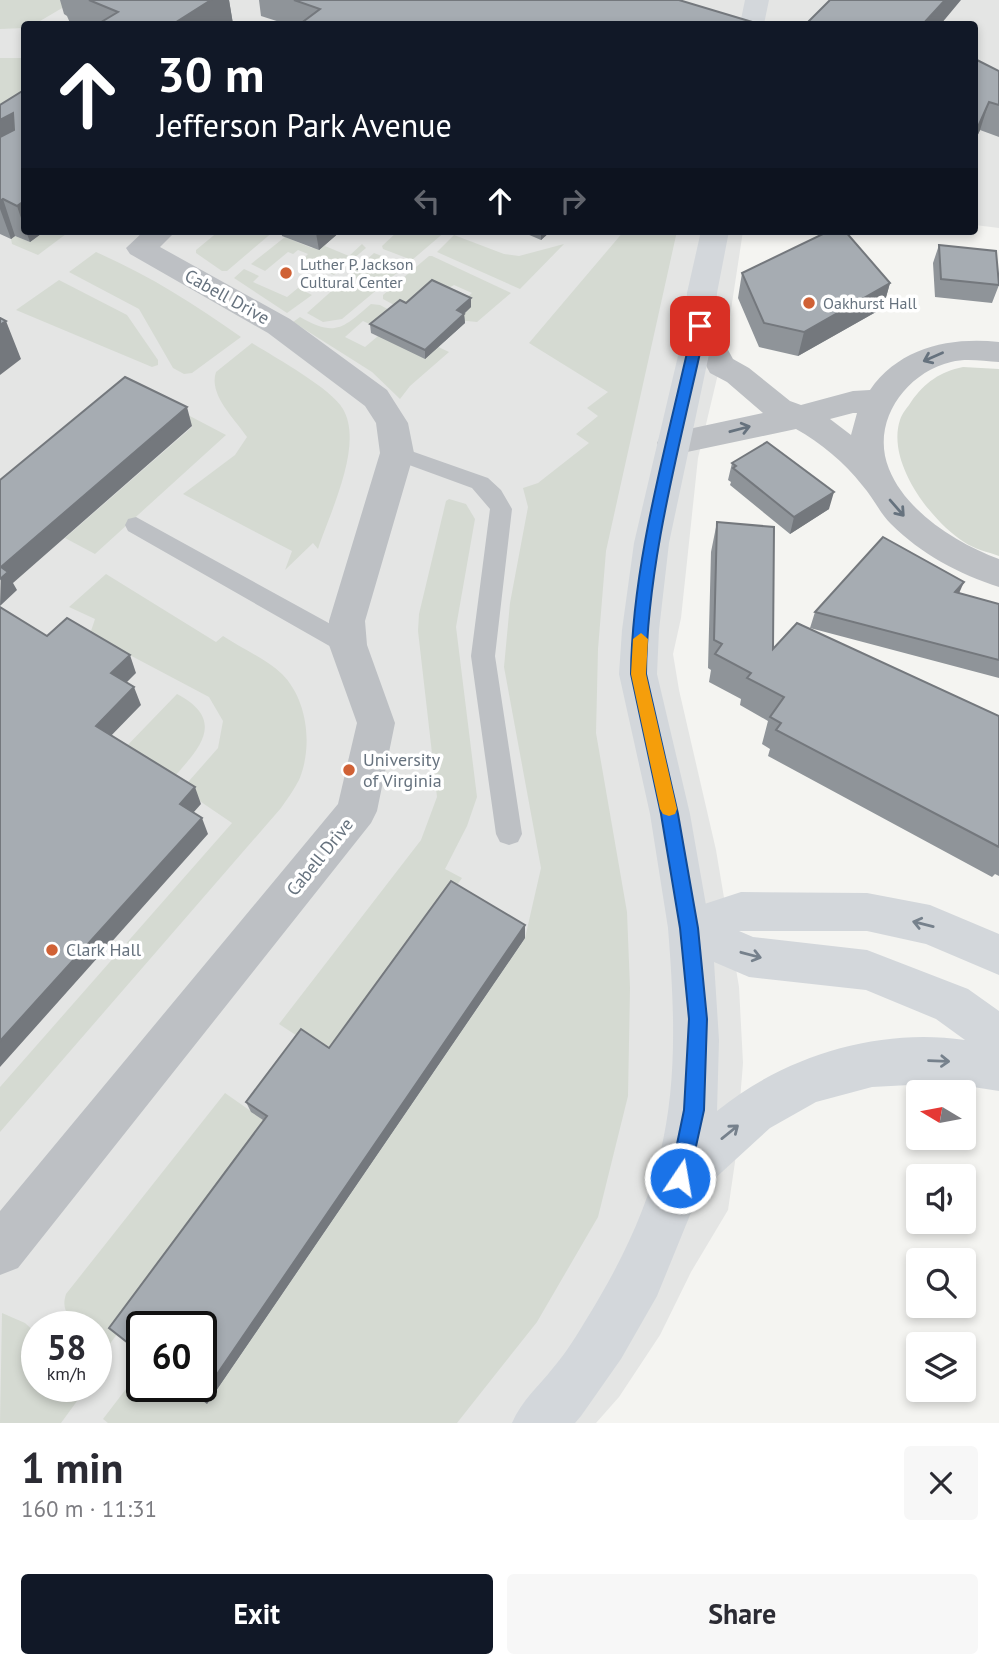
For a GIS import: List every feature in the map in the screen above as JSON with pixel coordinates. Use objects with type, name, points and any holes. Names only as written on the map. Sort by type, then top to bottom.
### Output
[{"type":"main road","points":[[753,21],[757,0]]},
{"type":"main road","points":[[539,1423],[583,1373],[640,1279],[680,1178],[694,1110],[698,1019],[689,928],[670,814],[638,674],[650,559],[700,326],[702,293],[714,235]]},
{"type":"main road","points":[[689,928],[741,912],[867,912],[930,925],[999,955]]},
{"type":"main road","points":[[689,928],[748,957],[867,970],[952,1004],[999,1038]]},
{"type":"main road","points":[[680,1178],[716,1143],[765,1104],[825,1074],[870,1064],[941,1060],[999,1069]]},
{"type":"street","name":"Cabell Drive","points":[[0,1250],[357,811],[376,723],[348,645],[347,621],[397,453],[393,423],[376,398],[279,326],[140,248],[157,235]]},
{"type":"street","points":[[700,326],[721,366],[738,375],[779,409],[815,424],[839,442],[877,479]]},
{"type":"street","points":[[999,352],[953,349],[928,358],[896,379],[878,400],[868,424],[868,451],[877,479],[893,506],[919,531],[950,553],[999,573]]},
{"type":"street","points":[[673,443],[799,417],[853,402],[878,400]]},
{"type":"lane","points":[[397,453],[480,483],[494,496],[501,509],[483,656],[509,834]]},
{"type":"lane","points":[[135,525],[348,645]]},
{"type":"shaded area","name":"University of Virginia","points":[[0,0],[999,0],[999,228],[978,225],[978,21],[21,21],[21,235],[742,235],[727,336],[698,458],[681,618],[673,654],[716,850],[739,987],[743,1063],[735,1162],[728,1210],[691,1272],[660,1335],[619,1397],[596,1423],[0,1423]]},
{"type":"shaded area","points":[[0,0],[74,1],[40,21],[21,21],[21,28],[0,29]]},
{"type":"shaded area","points":[[0,58],[21,58],[21,116],[0,129]]},
{"type":"shaded area","points":[[40,235],[65,235],[38,255],[12,244],[11,239],[15,236],[30,242]]},
{"type":"shaded area","points":[[214,235],[269,235],[227,271],[222,271],[196,253],[196,250]]},
{"type":"shaded area","points":[[394,235],[441,235],[412,260],[383,249],[382,246]]},
{"type":"shaded area","points":[[454,235],[504,254],[519,256],[564,244],[520,289],[437,252]]},
{"type":"shaded area","points":[[621,235],[676,235],[606,551],[598,649],[596,733],[627,912],[630,988],[628,1096],[598,1217],[537,1322],[457,1423],[108,1423],[103,1419],[126,1389],[126,1402],[217,1402],[217,1389],[525,938],[541,868],[504,667],[510,603],[528,507],[523,488],[538,483],[589,443],[576,434],[598,416],[587,408],[608,392],[529,343]]},
{"type":"shaded area","points":[[285,237],[312,248],[325,237],[331,239],[325,246],[349,256],[362,244],[366,248],[334,275],[303,259],[308,254],[298,250],[293,254],[288,252],[265,271],[251,264]]},
{"type":"shaded area","points":[[96,252],[171,291],[241,337],[192,373],[184,374],[173,368],[139,309],[69,272]]},
{"type":"shaded area","points":[[374,253],[404,267],[342,319],[323,322],[307,313]]},
{"type":"shaded area","points":[[429,256],[511,293],[477,322],[457,320],[461,302],[472,293],[454,285],[407,312],[383,299],[383,295]]},
{"type":"shaded area","points":[[244,269],[259,276],[253,282],[287,297],[298,288],[312,295],[287,313],[234,278]]},
{"type":"shaded area","points":[[59,280],[127,315],[158,360],[158,365],[152,367],[16,310]]},
{"type":"shaded area","points":[[371,304],[380,305],[395,313],[384,331],[363,321],[345,337],[365,347],[378,336],[430,343],[449,352],[410,386],[400,399],[372,372],[293,322],[300,317],[322,327],[338,327]]},
{"type":"shaded area","points":[[252,343],[327,392],[343,409],[348,424],[350,441],[343,479],[318,549],[313,543],[285,570],[292,551],[183,494],[235,455],[247,437],[219,398],[215,381],[216,372]]},
{"type":"shaded area","points":[[963,367],[999,369],[999,556],[968,544],[938,520],[914,489],[899,454],[897,436],[900,420],[911,402],[934,379]]},
{"type":"shaded area","points":[[186,414],[226,435],[95,554],[65,538],[192,427]]},
{"type":"shaded area","points":[[449,499],[466,504],[475,519],[456,627],[477,797],[467,826],[445,869],[462,878],[332,1059],[279,1024],[421,840],[437,797],[418,631],[419,614],[446,501]]},
{"type":"shaded area","points":[[106,574],[216,642],[223,636],[282,674],[298,697],[302,710],[306,724],[306,753],[297,784],[281,808],[0,1132],[0,1087],[232,823],[182,789],[218,748],[223,721],[209,697],[90,634],[95,619],[69,607]]},
{"type":"shaded area","points":[[177,694],[192,704],[205,724],[199,745],[173,778],[120,753]]},
{"type":"shaded area","points":[[225,1093],[272,1126],[134,1311],[126,1311],[126,1322],[112,1341],[112,1311],[66,1311],[66,1294]]},
{"type":"shaded area","points":[[2,1313],[21,1321],[21,1402],[76,1402],[61,1423],[0,1423]]},
{"type":"building","points":[[89,0],[211,0],[178,21],[103,21],[118,12]]},
{"type":"building","points":[[294,0],[679,0],[749,21],[304,21],[320,9]]},
{"type":"building","points":[[830,0],[945,0],[926,21],[809,21]]},
{"type":"building","points":[[978,60],[999,71],[999,105],[989,102],[978,127]]},
{"type":"building","points":[[21,92],[21,203],[17,206],[3,199],[0,201],[0,137],[14,130],[13,113],[0,120],[0,105]]},
{"type":"building","name":"Oakhurst Hall","points":[[821,235],[848,235],[890,283],[804,332],[764,323],[742,273]]},
{"type":"building","points":[[939,245],[996,251],[999,285],[941,279]]},
{"type":"building","points":[[432,280],[471,298],[457,310],[464,314],[425,350],[370,324],[400,300],[406,303]]},
{"type":"building","points":[[125,377],[187,407],[1,567],[8,572],[0,579],[0,480]]},
{"type":"building","points":[[767,442],[834,492],[794,517],[733,468],[736,466],[732,463]]},
{"type":"building","points":[[717,522],[774,527],[773,649],[797,623],[999,716],[999,847],[776,730],[781,723],[770,717],[784,697],[747,678],[751,673],[715,654],[722,644],[714,640]]},
{"type":"building","points":[[883,537],[964,582],[955,592],[999,604],[999,660],[815,612]]},
{"type":"building","name":"Clark Hall","points":[[0,607],[47,636],[67,618],[130,655],[111,673],[134,687],[96,726],[195,787],[180,804],[202,818],[0,1041]]},
{"type":"building","points":[[451,881],[525,925],[217,1374],[217,1311],[126,1311],[126,1341],[112,1330],[112,1324],[267,1116],[246,1102],[301,1029],[329,1048]]},
{"type":"slow traffic","points":[[641,639],[638,674],[669,809]]},
{"type":"place","name":"Luther P. Jackson Cultural Center","points":[[286,273]]},
{"type":"place","name":"Oakhurst Hall","points":[[809,303]]},
{"type":"place","name":"University of Virginia","points":[[349,770]]},
{"type":"place","name":"Clark Hall","points":[[52,950]]},
{"type":"route","points":[[680,1178],[694,1110],[698,1019],[689,928],[670,814],[638,674],[650,559],[700,326]]}]
